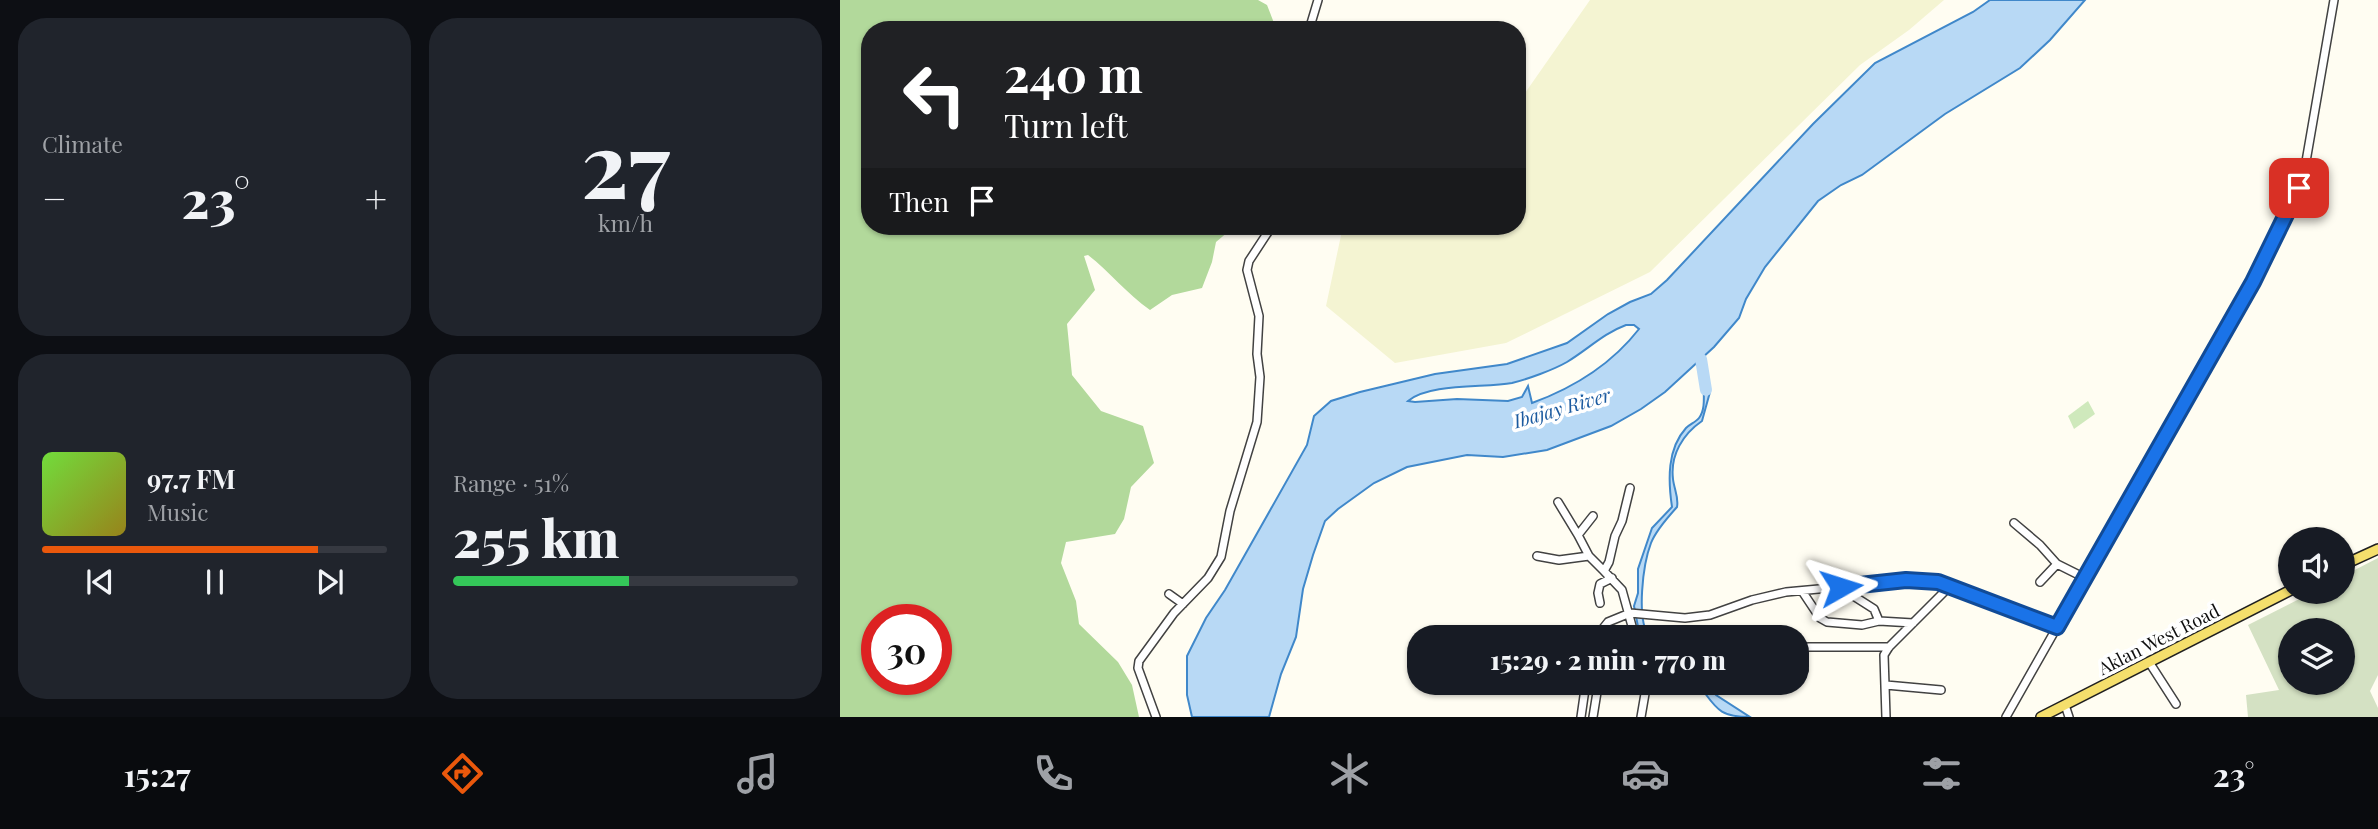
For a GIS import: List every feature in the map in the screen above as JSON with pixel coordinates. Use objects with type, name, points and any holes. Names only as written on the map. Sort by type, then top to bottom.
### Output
[{"type":"main road","points":[[2355,560],[2378,549]]},
{"type":"main road","name":"Aklan West Road","points":[[2041,717],[2278,597]]},
{"type":"street","points":[[1312,21],[1318,0]]},
{"type":"street","points":[[2006,717],[2253,282],[2294,199],[2304,173],[2334,0]]},
{"type":"street","points":[[1156,717],[1138,668],[1141,655],[1208,578],[1221,557],[1230,511],[1258,422],[1259,316],[1247,270],[1255,249],[1265,235]]},
{"type":"street","points":[[1604,571],[1630,488]]},
{"type":"street","points":[[1558,502],[1589,556],[1622,590],[1632,625]]},
{"type":"street","points":[[1578,535],[1593,516]]},
{"type":"street","points":[[2014,523],[2040,544],[2057,564],[2085,578]]},
{"type":"street","points":[[1537,556],[1559,560],[1589,556]]},
{"type":"street","points":[[2040,582],[2057,564]]},
{"type":"street","points":[[1600,603],[1600,584],[1612,578]]},
{"type":"street","points":[[1606,625],[1630,613],[1685,618],[1710,615],[1752,600],[1802,591],[1906,580],[1938,582],[2057,627]]},
{"type":"street","points":[[1886,717],[1884,655],[1950,586]]},
{"type":"street","points":[[1841,587],[1874,609],[1879,621]]},
{"type":"street","points":[[1802,591],[1820,618],[1827,622],[1862,625],[1879,621],[1913,623]]},
{"type":"street","points":[[1169,594],[1183,604]]},
{"type":"street","points":[[1809,647],[1889,647]]},
{"type":"street","points":[[2149,662],[2176,704]]},
{"type":"street","points":[[1886,685],[1941,690]]},
{"type":"street","points":[[1581,717],[1584,695]]},
{"type":"street","points":[[1593,717],[1597,695]]},
{"type":"street","points":[[1641,717],[1645,695]]},
{"type":"street","points":[[2065,705],[2069,717]]},
{"type":"green space","points":[[840,0],[1258,0],[1267,5],[1273,21],[861,21],[861,235],[1224,235],[1216,242],[1202,288],[1172,295],[1150,310],[1088,255],[1084,256],[1095,290],[1067,324],[1072,375],[1101,411],[1143,426],[1154,463],[1131,487],[1124,519],[1115,534],[1066,542],[1061,563],[1076,601],[1079,624],[1118,662],[1132,685],[1139,717],[840,717]]},
{"type":"green space","points":[[1590,0],[1944,0],[1909,30],[1860,65],[1650,272],[1506,343],[1395,363],[1326,306],[1341,235],[1526,235],[1526,92]]},
{"type":"green space","points":[[2088,401],[2095,414],[2074,429],[2068,416]]},
{"type":"green space","points":[[2378,558],[2378,675],[2370,691],[2378,708],[2378,717],[2248,717],[2246,695],[2278,690],[2278,695],[2355,695],[2355,618],[2278,618],[2278,688],[2248,625],[2289,604],[2355,604],[2355,570]]},
{"type":"water","name":"Ibajay River","points":[[1990,0],[2085,0],[2050,40],[2020,68],[1945,114],[1862,175],[1818,201],[1765,267],[1746,299],[1739,318],[1714,347],[1665,392],[1641,409],[1611,426],[1547,450],[1503,457],[1467,455],[1407,467],[1374,483],[1338,509],[1325,521],[1313,555],[1303,589],[1296,637],[1281,674],[1269,717],[1192,717],[1187,695],[1187,656],[1206,618],[1225,590],[1307,445],[1314,416],[1331,401],[1360,392],[1435,374],[1507,364],[1567,343],[1608,314],[1651,294],[1875,63],[1973,12]],"holes":[[[1634,325],[1639,329],[1604,364],[1562,390],[1532,403],[1528,386],[1522,397],[1508,401],[1408,401],[1429,391],[1512,383],[1533,377],[1567,362],[1618,328]]]},
{"type":"water","points":[[1705,374],[1710,392],[1702,421],[1689,432],[1676,454],[1673,479],[1677,507],[1656,533],[1648,552],[1643,577],[1644,625],[1638,625],[1634,606],[1638,593],[1638,569],[1652,528],[1672,507],[1672,455],[1680,436],[1702,413]]},
{"type":"water","points":[[1706,695],[1716,695],[1750,717],[1730,715],[1713,704]]},
{"type":"waterway","points":[[1701,359],[1706,390]]},
{"type":"route","points":[[1841,587],[1906,580],[1938,582],[2057,627],[2253,282],[2299,188]]}]
